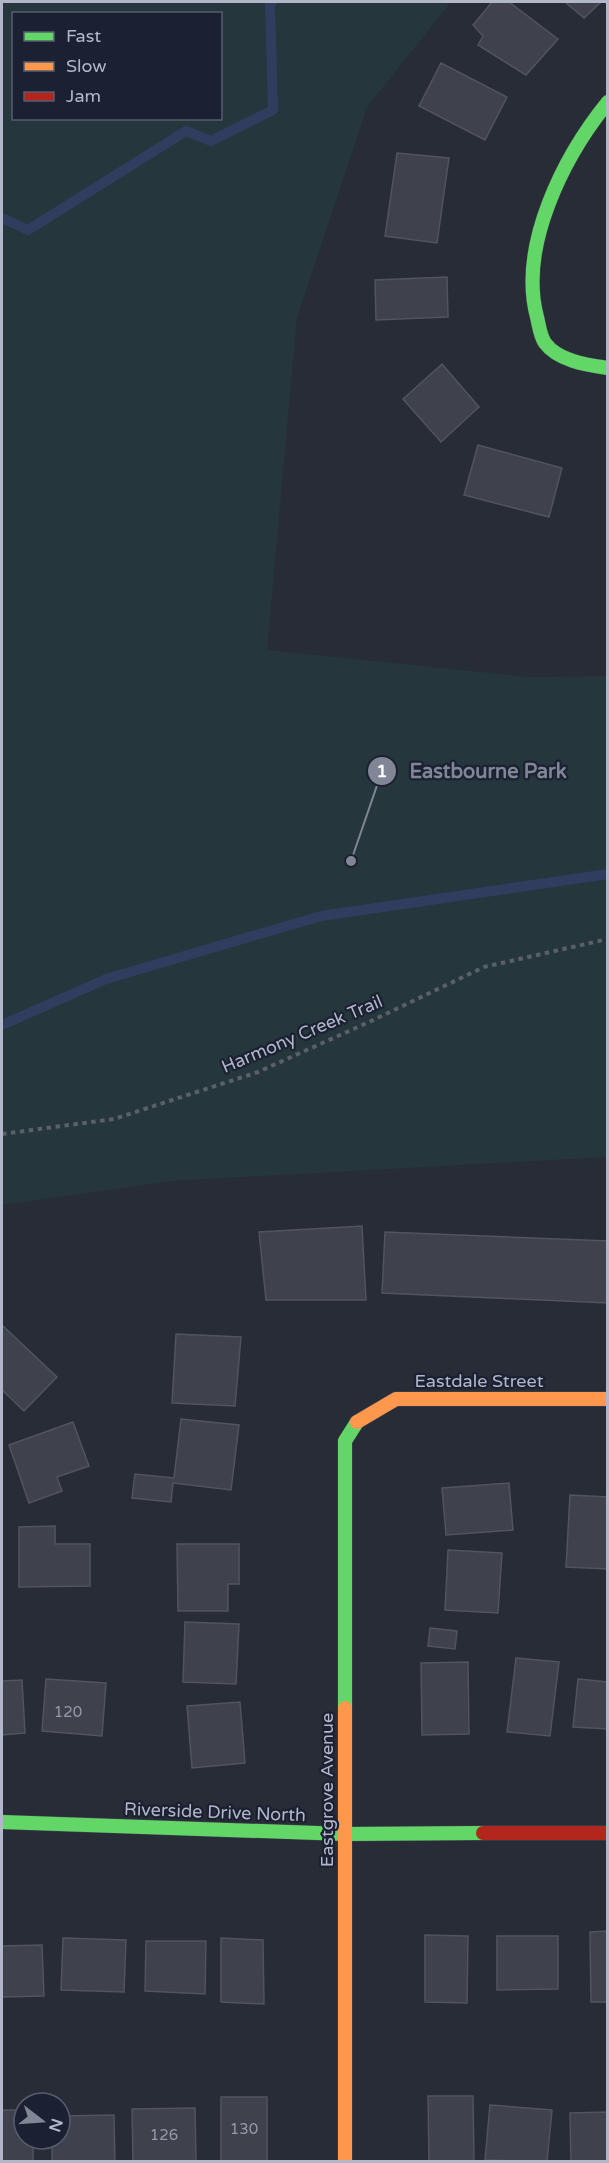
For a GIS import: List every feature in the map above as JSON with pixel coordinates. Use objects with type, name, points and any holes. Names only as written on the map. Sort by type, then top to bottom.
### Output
[{"type":"street","points":[[608,102],[564,165],[546,215],[533,269],[533,315],[546,345],[571,360],[608,368]]},
{"type":"street","name":"Eastdale Street","points":[[357,1422],[396,1399],[608,1399]]},
{"type":"street","name":"Eastgrove Avenue","points":[[345,2162],[345,1441],[357,1422]]},
{"type":"street","name":"Riverside Drive North","points":[[2,1822],[345,1834],[608,1833]]},
{"type":"path","name":"Harmony Creek Trail","points":[[2,1134],[114,1119],[258,1072],[483,967],[608,939]]},
{"type":"shaded area","points":[[2,2],[451,2],[367,107],[297,317],[267,650],[530,677],[607,676],[607,1157],[172,1181],[2,1205]]},
{"type":"building","points":[[492,2],[509,2],[558,39],[526,75],[478,45],[483,36],[473,25]]},
{"type":"building","points":[[565,2],[601,2],[584,18]]},
{"type":"building","points":[[441,63],[507,97],[485,140],[419,106]]},
{"type":"building","points":[[397,153],[449,158],[437,243],[385,236]]},
{"type":"building","points":[[447,277],[448,317],[376,320],[375,280]]},
{"type":"building","points":[[442,364],[479,407],[441,442],[403,399]]},
{"type":"building","points":[[478,445],[562,468],[549,517],[464,495]]},
{"type":"building","points":[[362,1226],[366,1300],[266,1300],[259,1232]]},
{"type":"building","points":[[385,1232],[608,1241],[608,1303],[382,1293]]},
{"type":"building","points":[[3,1326],[57,1377],[24,1411],[2,1390]]},
{"type":"building","points":[[176,1334],[241,1337],[235,1406],[172,1403]]},
{"type":"building","points":[[181,1419],[239,1425],[231,1490],[173,1483],[171,1502],[132,1498],[135,1474],[174,1478]]},
{"type":"building","points":[[73,1422],[89,1466],[57,1477],[62,1491],[29,1503],[9,1445]]},
{"type":"building","points":[[509,1483],[513,1530],[446,1535],[442,1488]]},
{"type":"building","points":[[570,1495],[608,1497],[608,1569],[566,1567]]},
{"type":"building","points":[[55,1526],[55,1544],[90,1544],[90,1586],[19,1587],[19,1527]]},
{"type":"building","points":[[177,1544],[239,1544],[239,1584],[228,1584],[228,1611],[178,1611]]},
{"type":"building","points":[[448,1550],[502,1553],[498,1613],[445,1610]]},
{"type":"building","points":[[185,1622],[239,1624],[236,1684],[183,1682]]},
{"type":"building","points":[[430,1628],[457,1631],[455,1649],[428,1646]]},
{"type":"building","points":[[516,1658],[559,1662],[550,1736],[507,1732]]},
{"type":"building","points":[[468,1662],[469,1734],[422,1735],[421,1663]]},
{"type":"building","points":[[46,1679],[106,1683],[102,1736],[42,1731]]},
{"type":"building","points":[[578,1679],[608,1682],[608,1729],[573,1727]]},
{"type":"building","points":[[22,1680],[25,1733],[2,1735],[2,1681]]},
{"type":"building","points":[[240,1702],[245,1763],[192,1768],[187,1706]]},
{"type":"building","points":[[608,1931],[608,2002],[591,2002],[590,1932]]},
{"type":"building","points":[[425,1935],[468,1936],[467,2003],[425,2002]]},
{"type":"building","points":[[497,1936],[558,1936],[558,1989],[497,1990]]},
{"type":"building","points":[[63,1938],[126,1940],[124,1992],[61,1990]]},
{"type":"building","points":[[221,1938],[263,1940],[264,2004],[221,2002]]},
{"type":"building","points":[[146,1941],[206,1941],[205,1994],[145,1991]]},
{"type":"building","points":[[42,1945],[44,1996],[2,1997],[2,1946]]},
{"type":"building","points":[[428,2096],[473,2096],[474,2162],[429,2162]]},
{"type":"building","points":[[221,2097],[267,2097],[267,2162],[221,2162]]},
{"type":"building","points":[[490,2105],[552,2110],[547,2162],[485,2160]]},
{"type":"building","points":[[195,2108],[196,2161],[133,2162],[132,2109]]},
{"type":"building","points":[[2,2110],[12,2110],[12,2151],[33,2151],[33,2162],[2,2162]]},
{"type":"building","points":[[608,2112],[608,2162],[571,2162],[570,2113]]},
{"type":"building","points":[[114,2115],[115,2162],[52,2162],[52,2151],[72,2151],[72,2116]]},
{"type":"waterway","points":[[2,218],[28,230],[186,131],[211,141],[273,110],[270,5],[272,2]]},
{"type":"waterway","points":[[2,1025],[106,979],[321,916],[608,874]]},
{"type":"traffic: fast","points":[[608,102],[576,148],[549,203],[534,261],[533,290],[537,317],[545,343],[565,358],[608,368]]},
{"type":"traffic: fast","points":[[345,1708],[345,1441],[357,1422]]},
{"type":"traffic: fast","points":[[2,1822],[345,1834],[483,1833]]},
{"type":"traffic: slow","points":[[357,1422],[396,1399],[608,1399]]},
{"type":"traffic: slow","points":[[345,1708],[345,2162]]},
{"type":"traffic: jam","points":[[483,1833],[608,1833]]},
{"type":"place","name":"Eastbourne Park","points":[[351,861]]}]
